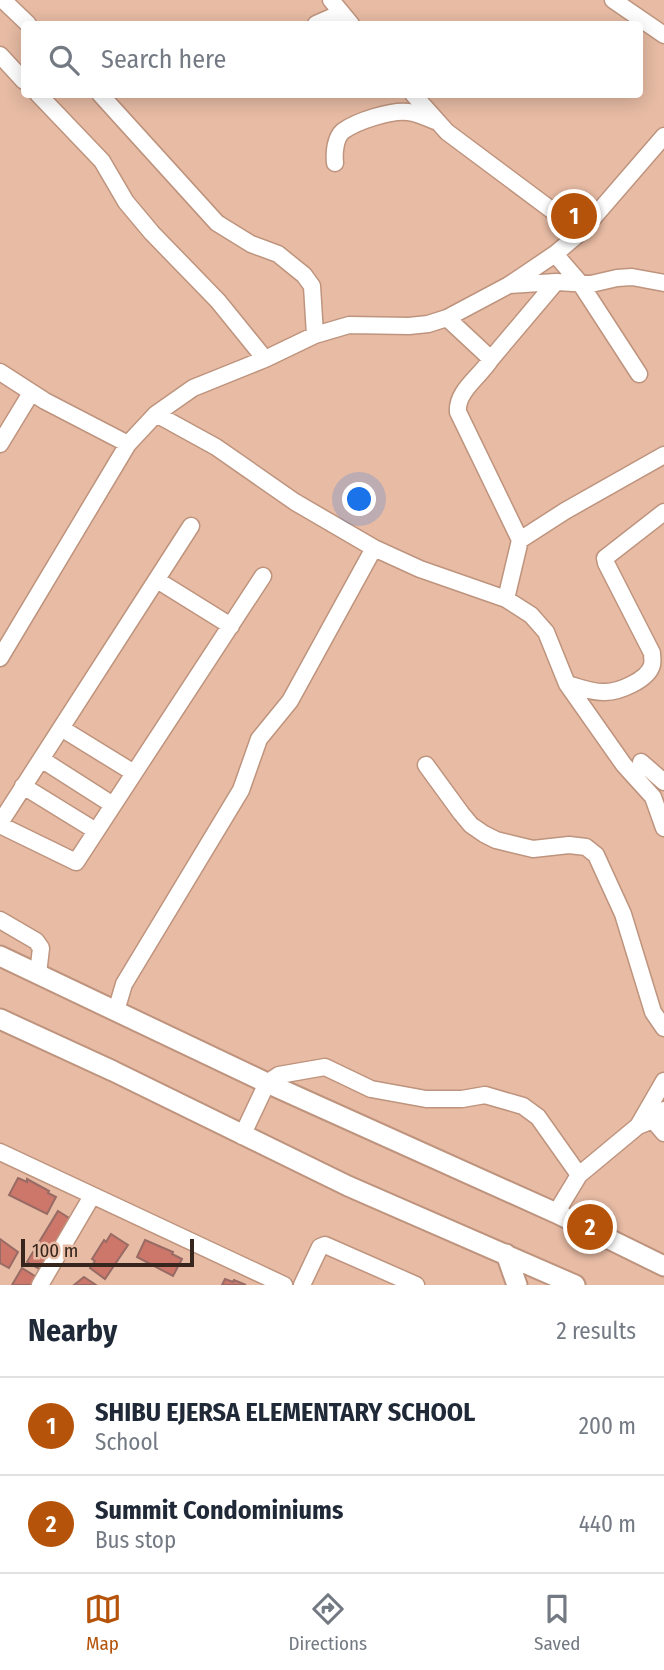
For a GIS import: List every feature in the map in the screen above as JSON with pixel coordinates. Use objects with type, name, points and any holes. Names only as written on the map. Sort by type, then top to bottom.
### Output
[{"type":"main road","points":[[0,956],[267,1083],[556,1213],[664,1266]]},
{"type":"main road","points":[[0,1019],[113,1070],[348,1186],[575,1285]]},
{"type":"main road","points":[[506,1254],[517,1285]]},
{"type":"street","points":[[3,0],[25,21]]},
{"type":"street","points":[[612,0],[664,35]]},
{"type":"street","points":[[322,21],[341,12]]},
{"type":"street","points":[[3,66],[21,79]]},
{"type":"street","points":[[42,98],[102,161],[126,202],[218,301],[265,359]]},
{"type":"street","points":[[104,98],[217,223],[251,244],[278,254],[304,275],[312,286],[315,335]]},
{"type":"street","points":[[396,112],[397,98]]},
{"type":"street","points":[[417,98],[447,132],[581,232]]},
{"type":"street","points":[[335,163],[338,139],[342,132],[373,118],[396,112],[418,114],[437,121]]},
{"type":"street","points":[[0,658],[128,444],[156,414],[193,388],[315,335],[349,325],[428,324],[447,318],[509,285],[555,254],[581,232],[664,136]]},
{"type":"street","points":[[555,254],[580,283],[639,374]]},
{"type":"street","points":[[509,285],[556,282],[591,284],[632,277],[664,283]]},
{"type":"street","points":[[506,599],[520,540],[458,412],[457,403],[461,394],[556,282]]},
{"type":"street","points":[[447,318],[491,359]]},
{"type":"street","points":[[0,372],[31,393],[128,444]]},
{"type":"street","points":[[0,443],[31,393]]},
{"type":"street","points":[[156,414],[216,447],[295,502],[374,548],[420,569],[506,599],[531,615],[546,632],[567,684],[624,765],[653,797],[664,828]]},
{"type":"street","points":[[520,540],[664,455]]},
{"type":"street","points":[[567,684],[592,691],[617,690],[647,673],[652,665],[658,651],[605,558],[664,512]]},
{"type":"street","points":[[191,526],[0,824],[76,862],[263,576]]},
{"type":"street","points":[[116,1011],[124,984],[241,790],[259,739],[290,701],[374,548]]},
{"type":"street","points":[[156,580],[231,626]]},
{"type":"street","points":[[61,728],[134,773]]},
{"type":"street","points":[[41,759],[113,805]]},
{"type":"street","points":[[641,762],[664,782]]},
{"type":"street","points":[[426,765],[471,825],[496,841],[533,849],[569,845],[586,847],[596,855],[623,914],[653,1012],[664,1028]]},
{"type":"street","points":[[23,786],[96,831]]},
{"type":"street","points":[[0,920],[36,941],[41,948],[38,974]]},
{"type":"street","points":[[242,1136],[267,1083],[279,1074],[325,1067],[356,1084],[385,1092],[426,1099],[485,1095],[523,1105],[538,1117],[579,1174]]},
{"type":"street","points":[[556,1213],[579,1174],[652,1118],[664,1081]]},
{"type":"street","points":[[652,1118],[664,1133]]},
{"type":"street","points":[[0,1152],[284,1285]]},
{"type":"street","points":[[40,1285],[92,1196]]},
{"type":"street","points":[[302,1285],[320,1247],[326,1245],[416,1285]]},
{"type":"building","points":[[18,1178],[27,1182],[27,1179],[56,1197],[47,1214],[9,1195]]},
{"type":"building","points":[[58,1211],[74,1221],[43,1271],[27,1262]]},
{"type":"building","points":[[111,1234],[128,1245],[105,1279],[90,1268],[95,1261],[92,1259]]},
{"type":"building","points":[[0,1239],[18,1252],[9,1268],[0,1263]]},
{"type":"building","points":[[145,1240],[173,1252],[172,1254],[182,1259],[173,1276],[137,1257]]},
{"type":"building","points":[[22,1268],[38,1278],[34,1285],[12,1285]]},
{"type":"building","points":[[84,1277],[96,1285],[74,1285]]},
{"type":"building","points":[[225,1279],[234,1280],[246,1285],[222,1285]]},
{"type":"place","name":"SHIBU EJERSA ELEMENTARY SCHOOL","points":[[574,216]]},
{"type":"place","name":"Summit Condominiums","points":[[590,1227]]}]
